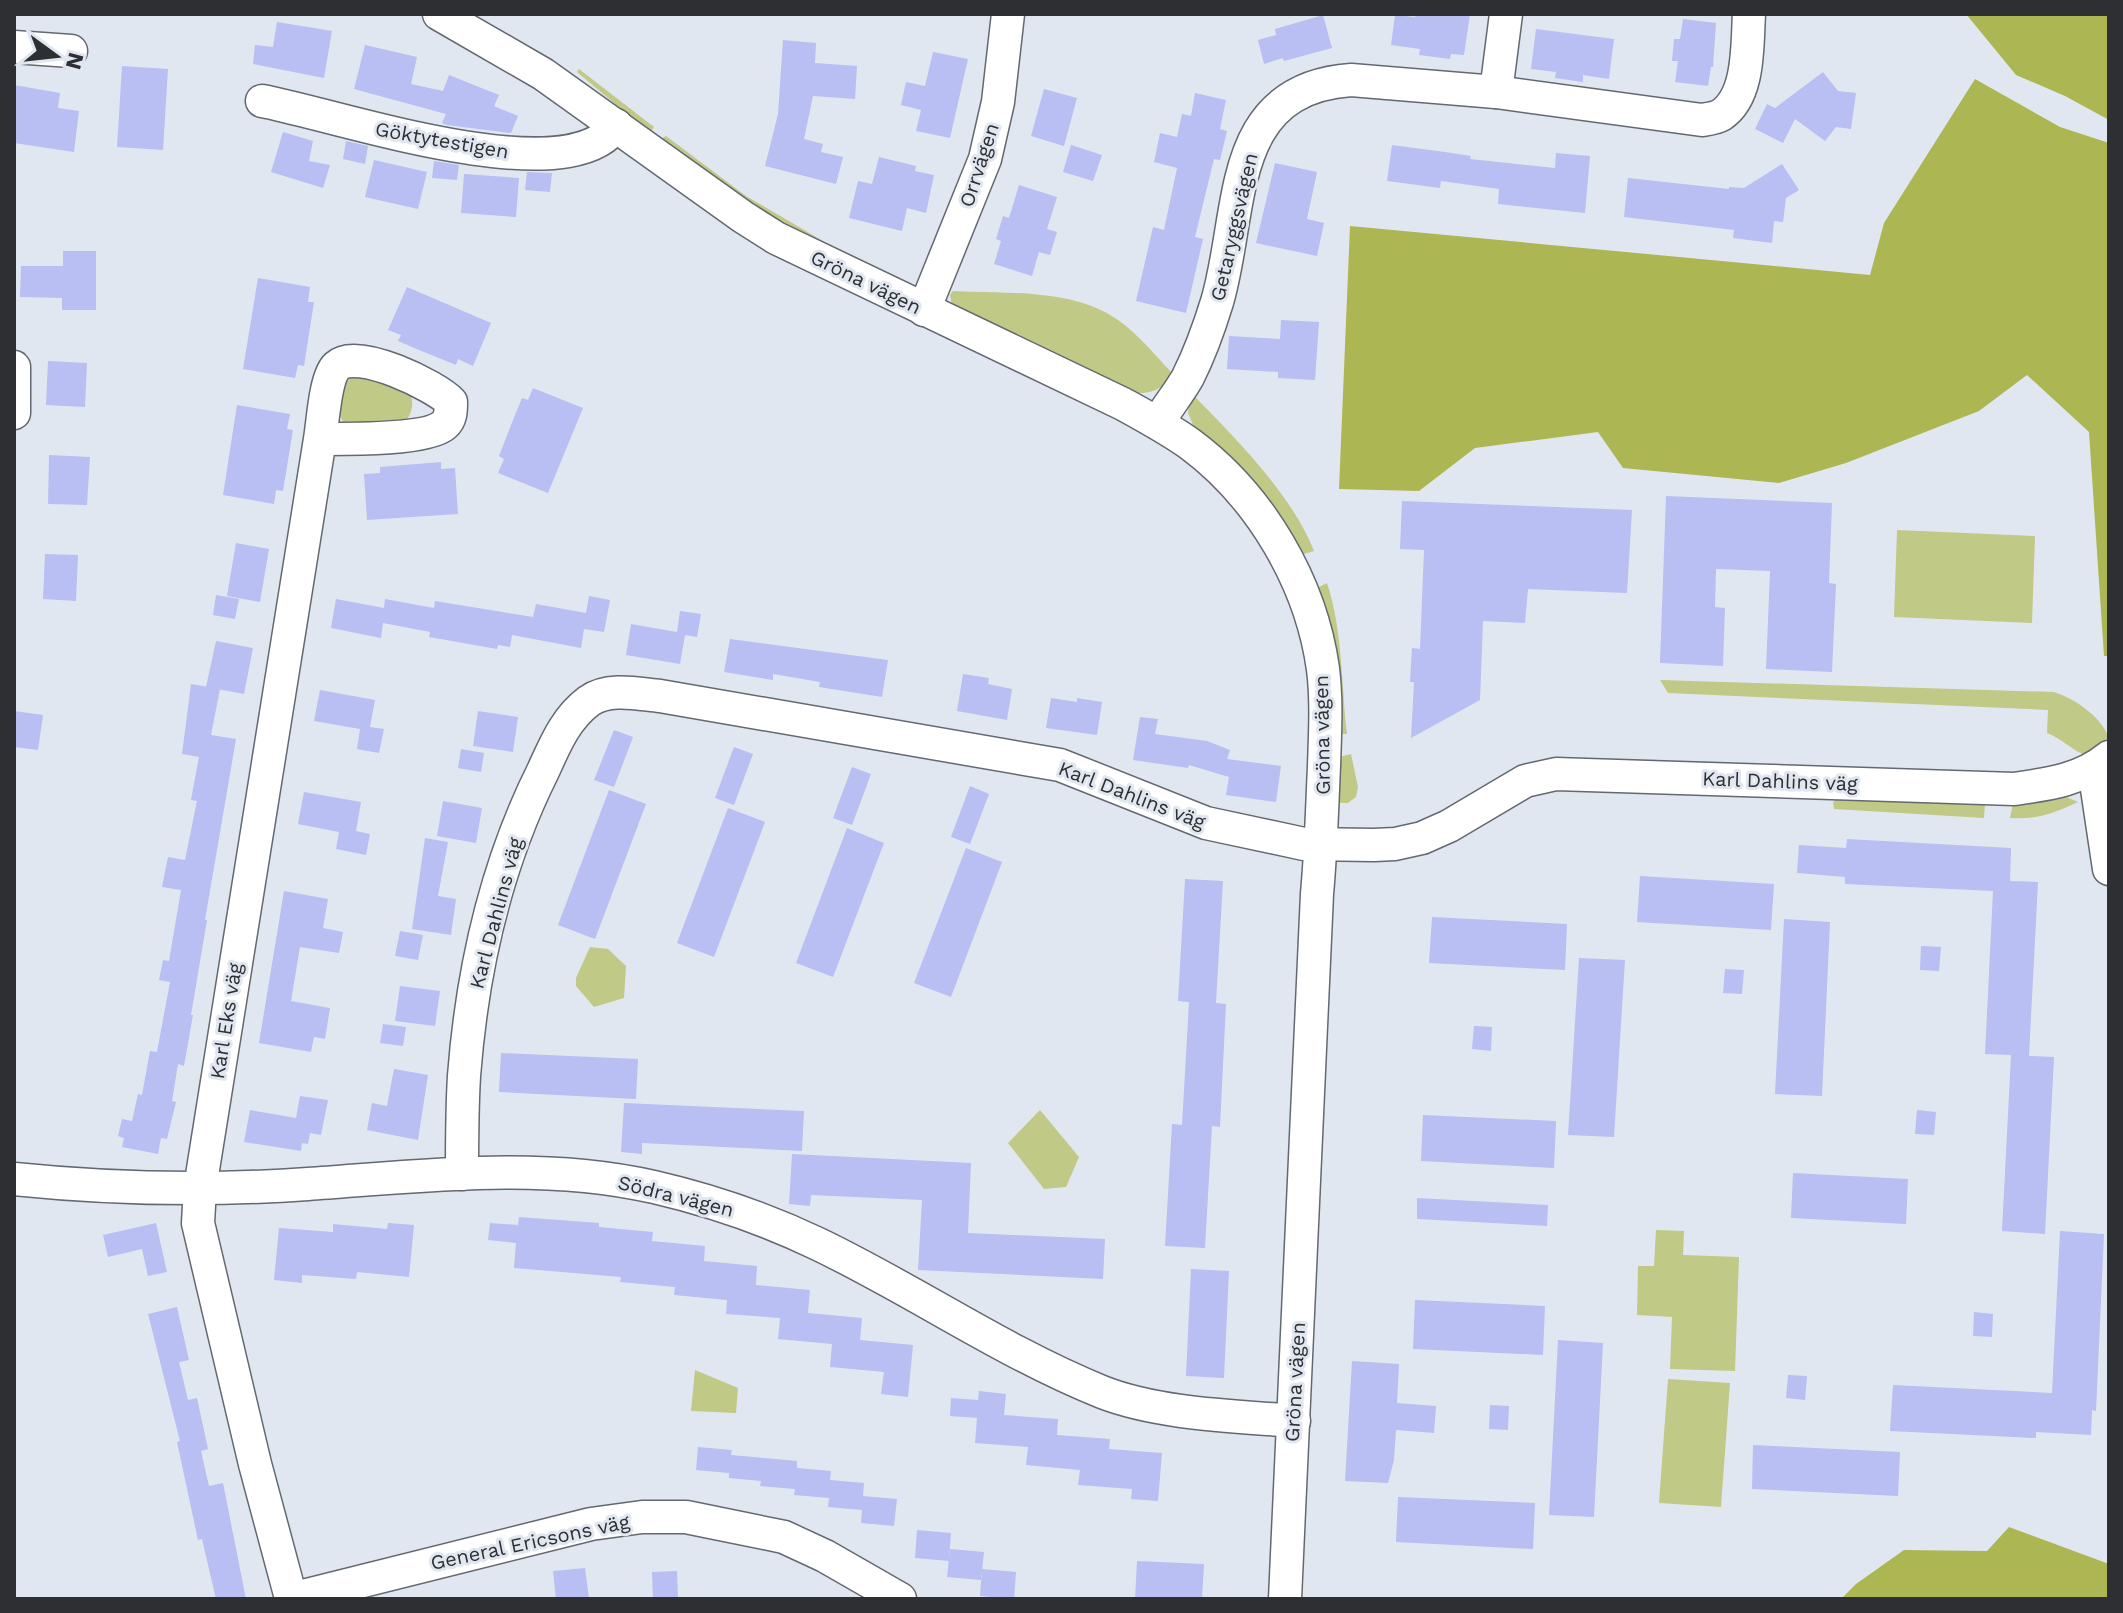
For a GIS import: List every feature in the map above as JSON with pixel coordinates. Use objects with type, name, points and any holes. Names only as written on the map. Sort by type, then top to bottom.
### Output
[{"type":"street","name":"Gröna vägen","points":[[439,14],[543,74],[776,238],[1158,423],[1216,465],[1247,498],[1274,535],[1296,579],[1312,622],[1322,668],[1325,711],[1322,845],[1316,909],[1285,1599]]},
{"type":"street","name":"Orrvägen","points":[[924,310],[985,159],[998,102],[1008,14]]},
{"type":"street","points":[[1496,92],[1506,14]]},
{"type":"street","name":"Getaryggsvägen","points":[[1158,423],[1187,378],[1208,329],[1218,299],[1248,154],[1262,124],[1280,104],[1304,88],[1351,80],[1496,92],[1702,120],[1719,116],[1735,101],[1743,79],[1749,14]]},
{"type":"street","points":[[14,47],[71,51]]},
{"type":"street","name":"Göktytestigen","points":[[262,101],[301,108],[381,131],[536,156],[589,146],[608,136],[616,125]]},
{"type":"street","points":[[14,367],[14,413]]},
{"type":"street","name":"Karl Eks väg","points":[[291,1598],[255,1464],[198,1223],[200,1188],[320,439]]},
{"type":"street","name":"Karl Dahlins väg","points":[[462,1174],[464,1077],[474,991],[504,866],[528,799],[562,732],[569,720],[597,696],[618,692],[660,696],[1060,765],[1206,823],[1261,837],[1322,845],[1395,844],[1422,838],[1449,826],[1525,781],[1556,774],[2014,789],[2054,784],[2102,763]]},
{"type":"street","points":[[2102,763],[2109,869]]},
{"type":"street","name":"Södra vägen","points":[[14,1179],[93,1187],[200,1188],[536,1173],[596,1177],[653,1187],[719,1205],[819,1244],[978,1331],[1105,1393],[1168,1408],[1294,1421]]},
{"type":"street","name":"General Ericsons väg","points":[[291,1598],[591,1524],[642,1517],[686,1517],[784,1537],[825,1556],[900,1599]]},
{"type":"green space","points":[[1966,14],[2109,14],[2109,120],[2065,96],[2016,75]]},
{"type":"green space","points":[[579,69],[654,127],[650,133],[577,72]]},
{"type":"green space","points":[[1975,79],[2060,127],[2109,143],[2109,656],[2104,656],[2089,432],[2027,375],[1979,411],[1846,463],[1779,483],[1623,468],[1598,432],[1475,448],[1419,491],[1339,489],[1350,226],[1870,275],[1884,223]]},
{"type":"green space","points":[[666,136],[746,196],[823,241],[901,281],[766,217],[659,140]]},
{"type":"green space","points":[[953,291],[1017,293],[1081,302],[1118,320],[1172,373],[1156,390],[1132,393],[952,305],[950,295]]},
{"type":"green space","points":[[360,373],[410,391],[412,408],[404,423],[345,425],[339,411],[340,395],[348,381]]},
{"type":"green space","points":[[1190,392],[1277,488],[1314,551],[1304,554],[1294,548],[1196,432],[1188,413]]},
{"type":"green space","points":[[1897,530],[2035,536],[2032,623],[1894,617]]},
{"type":"green space","points":[[1327,583],[1339,639],[1347,734],[1342,734],[1338,728],[1317,598],[1319,587]]},
{"type":"green space","points":[[1660,680],[2054,692],[2086,709],[2109,738],[2086,755],[2081,753],[2047,733],[2048,710],[1668,693]]},
{"type":"green space","points":[[1351,754],[1358,787],[1356,797],[1348,803],[1337,803],[1336,758]]},
{"type":"green space","points":[[2062,795],[2078,802],[2045,815],[2010,818],[2013,803]]},
{"type":"green space","points":[[1842,796],[1985,803],[1984,818],[1834,809],[1833,802]]},
{"type":"green space","points":[[590,947],[608,949],[626,966],[624,998],[594,1007],[576,986],[576,978]]},
{"type":"green space","points":[[1040,1110],[1079,1157],[1066,1187],[1044,1189],[1008,1143]]},
{"type":"green space","points":[[1656,1230],[1684,1231],[1683,1255],[1739,1257],[1735,1371],[1670,1369],[1672,1317],[1637,1315],[1638,1266],[1654,1266]]},
{"type":"green space","points":[[695,1370],[738,1388],[736,1413],[691,1411]]},
{"type":"green space","points":[[1668,1379],[1730,1383],[1721,1507],[1659,1503]]},
{"type":"green space","points":[[2009,1527],[2109,1564],[2109,1599],[1841,1599],[1856,1584],[1904,1550],[1987,1551]]},
{"type":"building","points":[[1416,14],[1470,14],[1464,55],[1451,54],[1450,59],[1419,55],[1420,49],[1391,45],[1395,15],[1415,17]]},
{"type":"building","points":[[1323,15],[1332,48],[1264,64],[1258,40],[1276,35],[1275,29]]},
{"type":"building","points":[[1683,19],[1716,23],[1713,67],[1708,86],[1675,82],[1678,61],[1672,61],[1674,39],[1680,39]]},
{"type":"building","points":[[277,22],[332,31],[324,78],[253,64],[255,45],[273,47]]},
{"type":"building","points":[[1536,29],[1614,39],[1609,79],[1583,75],[1583,82],[1555,78],[1556,72],[1531,69]]},
{"type":"building","points":[[783,40],[816,43],[815,63],[857,66],[855,99],[813,96],[804,139],[823,144],[821,152],[843,157],[836,184],[765,166],[778,114]]},
{"type":"building","points":[[365,45],[417,57],[411,84],[443,91],[449,75],[499,95],[494,106],[518,116],[511,133],[447,125],[442,123],[446,114],[354,89]]},
{"type":"building","points":[[933,52],[968,59],[950,138],[916,131],[921,110],[901,105],[906,82],[925,86]]},
{"type":"building","points":[[122,66],[168,69],[163,150],[117,147]]},
{"type":"building","points":[[1823,72],[1838,91],[1856,93],[1851,129],[1836,127],[1825,141],[1795,119],[1783,143],[1755,129],[1767,104],[1775,108]]},
{"type":"building","points":[[14,85],[60,93],[58,108],[79,111],[74,152],[14,143]]},
{"type":"building","points":[[1044,89],[1077,98],[1064,146],[1031,136]]},
{"type":"building","points":[[1195,93],[1226,100],[1220,129],[1227,131],[1220,160],[1214,159],[1195,237],[1203,239],[1186,313],[1136,301],[1153,227],[1164,230],[1177,168],[1154,162],[1160,133],[1177,137],[1182,114],[1191,116]]},
{"type":"building","points":[[283,132],[313,141],[309,161],[330,165],[323,188],[271,172]]},
{"type":"building","points":[[346,141],[368,146],[365,164],[343,159]]},
{"type":"building","points":[[1071,145],[1102,155],[1093,181],[1063,172]]},
{"type":"building","points":[[1392,145],[1471,156],[1470,159],[1555,168],[1556,153],[1590,156],[1585,213],[1498,204],[1499,189],[1441,181],[1440,188],[1387,181]]},
{"type":"building","points":[[879,157],[916,166],[915,171],[934,175],[926,213],[907,208],[902,231],[849,218],[858,181],[872,184]]},
{"type":"building","points":[[374,160],[427,172],[418,209],[365,197]]},
{"type":"building","points":[[434,161],[459,165],[457,180],[432,178]]},
{"type":"building","points":[[1275,163],[1317,172],[1307,219],[1324,223],[1317,256],[1256,243]]},
{"type":"building","points":[[1782,164],[1799,190],[1786,198],[1783,222],[1774,221],[1772,243],[1733,238],[1734,230],[1624,217],[1628,178],[1744,188]]},
{"type":"building","points":[[527,172],[552,173],[550,192],[525,190]]},
{"type":"building","points":[[464,174],[519,178],[516,217],[461,213]]},
{"type":"building","points":[[1019,185],[1057,197],[1047,229],[1057,232],[1050,255],[1039,252],[1032,276],[994,264],[1001,241],[996,239],[1003,216],[1009,218]]},
{"type":"building","points":[[63,251],[96,251],[96,310],[62,310],[62,298],[20,297],[21,266],[63,266]]},
{"type":"building","points":[[258,278],[310,287],[308,302],[314,302],[304,366],[298,365],[295,378],[243,369]]},
{"type":"building","points":[[407,287],[491,323],[473,366],[458,359],[456,365],[419,350],[398,341],[401,335],[388,330]]},
{"type":"building","points":[[1281,320],[1319,322],[1315,380],[1278,378],[1278,372],[1227,369],[1229,336],[1280,339]]},
{"type":"building","points":[[48,361],[87,363],[85,407],[46,405]]},
{"type":"building","points":[[533,388],[583,408],[548,493],[498,473],[504,459],[499,456],[522,398],[528,400]]},
{"type":"building","points":[[237,405],[290,414],[287,429],[293,430],[283,491],[276,490],[274,504],[223,495]]},
{"type":"building","points":[[49,455],[90,457],[87,505],[48,504]]},
{"type":"building","points":[[441,462],[441,469],[455,468],[458,514],[367,520],[364,474],[380,473],[380,467]]},
{"type":"building","points":[[1666,496],[1832,503],[1829,583],[1836,584],[1832,672],[1766,669],[1770,571],[1716,569],[1715,607],[1725,608],[1723,666],[1660,663]]},
{"type":"building","points":[[1402,501],[1632,510],[1627,593],[1528,589],[1525,623],[1483,621],[1480,700],[1411,738],[1412,648],[1420,649],[1424,550],[1400,549]]},
{"type":"building","points":[[236,543],[269,549],[260,602],[227,596]]},
{"type":"building","points":[[45,554],[78,555],[76,601],[43,599]]},
{"type":"building","points":[[216,595],[239,599],[235,619],[213,615]]},
{"type":"building","points":[[589,596],[610,600],[604,632],[584,629],[581,648],[512,635],[510,647],[498,645],[497,649],[429,637],[430,632],[383,623],[381,638],[331,628],[336,599],[384,608],[385,599],[434,608],[435,601],[533,617],[536,604],[586,613]]},
{"type":"building","points":[[680,611],[701,614],[697,637],[685,635],[680,664],[626,655],[631,624],[677,632]]},
{"type":"building","points":[[730,639],[888,660],[882,697],[819,687],[820,682],[773,674],[773,680],[724,672]]},
{"type":"building","points":[[216,641],[253,648],[244,694],[206,687]]},
{"type":"building","points":[[963,674],[989,678],[988,684],[1012,689],[1007,720],[957,711]]},
{"type":"building","points":[[191,684],[220,689],[211,735],[236,739],[184,1066],[178,1064],[172,1101],[176,1102],[167,1139],[161,1138],[158,1154],[122,1147],[124,1138],[118,1136],[122,1119],[132,1121],[138,1094],[142,1095],[150,1051],[157,1052],[170,982],[159,980],[163,960],[169,961],[181,890],[162,887],[168,857],[185,860],[197,801],[191,800],[199,757],[182,754]]},
{"type":"building","points":[[320,690],[375,700],[370,727],[384,729],[379,753],[357,749],[360,729],[314,721]]},
{"type":"building","points":[[1051,698],[1102,702],[1097,735],[1046,728]]},
{"type":"building","points":[[14,711],[43,715],[38,750],[14,747]]},
{"type":"building","points":[[478,711],[518,717],[513,752],[473,746]]},
{"type":"building","points":[[1140,717],[1158,719],[1155,734],[1207,741],[1230,750],[1227,759],[1281,766],[1276,802],[1226,795],[1229,777],[1189,765],[1188,768],[1133,760]]},
{"type":"building","points":[[614,730],[633,737],[614,787],[594,780]]},
{"type":"building","points":[[734,747],[753,754],[734,805],[715,798]]},
{"type":"building","points":[[461,749],[484,753],[481,772],[458,768]]},
{"type":"building","points":[[852,767],[871,774],[852,825],[833,818]]},
{"type":"building","points":[[970,786],[989,794],[970,844],[951,837]]},
{"type":"building","points":[[609,790],[646,804],[595,939],[558,925]]},
{"type":"building","points":[[304,792],[361,802],[356,831],[370,834],[366,855],[336,849],[339,832],[298,824]]},
{"type":"building","points":[[443,801],[482,808],[476,843],[437,836]]},
{"type":"building","points":[[728,808],[765,822],[714,957],[677,943]]},
{"type":"building","points":[[847,828],[884,843],[833,977],[796,963]]},
{"type":"building","points":[[425,838],[448,842],[438,896],[456,899],[451,935],[412,929]]},
{"type":"building","points":[[1847,839],[2011,848],[2010,881],[2038,882],[2029,1056],[2054,1057],[2045,1234],[2002,1231],[2011,1055],[1985,1054],[1993,891],[1845,884],[1845,877],[1797,873],[1799,845],[1846,848]]},
{"type":"building","points":[[966,848],[1002,862],[951,997],[914,983]]},
{"type":"building","points":[[1640,876],[1774,884],[1771,930],[1637,922]]},
{"type":"building","points":[[1185,879],[1223,881],[1216,1003],[1226,1004],[1220,1127],[1212,1126],[1205,1248],[1165,1246],[1172,1124],[1182,1125],[1189,1002],[1178,1001]]},
{"type":"building","points":[[284,891],[328,899],[323,928],[343,932],[339,953],[300,947],[291,1001],[330,1008],[325,1039],[314,1037],[311,1052],[259,1043]]},
{"type":"building","points":[[1432,917],[1567,924],[1565,970],[1429,963]]},
{"type":"building","points":[[1784,919],[1830,922],[1822,1096],[1775,1094]]},
{"type":"building","points":[[400,931],[423,935],[418,960],[395,956]]},
{"type":"building","points":[[1921,946],[1941,947],[1939,971],[1920,970]]},
{"type":"building","points":[[1579,958],[1625,960],[1614,1137],[1568,1135]]},
{"type":"building","points":[[1725,969],[1744,970],[1742,994],[1723,993]]},
{"type":"building","points":[[400,986],[440,991],[435,1026],[395,1021]]},
{"type":"building","points":[[383,1024],[406,1027],[403,1046],[380,1043]]},
{"type":"building","points":[[1474,1026],[1492,1027],[1491,1051],[1472,1049]]},
{"type":"building","points":[[501,1053],[638,1059],[636,1099],[499,1092]]},
{"type":"building","points":[[394,1069],[428,1075],[418,1140],[367,1130],[372,1103],[387,1106]]},
{"type":"building","points":[[300,1096],[328,1100],[321,1135],[310,1133],[308,1144],[302,1143],[301,1151],[244,1142],[250,1110],[296,1118]]},
{"type":"building","points":[[624,1103],[804,1111],[802,1151],[642,1143],[642,1154],[621,1152]]},
{"type":"building","points":[[1917,1110],[1936,1112],[1934,1135],[1915,1134]]},
{"type":"building","points":[[1423,1115],[1556,1121],[1554,1168],[1421,1161]]},
{"type":"building","points":[[792,1154],[971,1163],[968,1233],[1105,1239],[1103,1279],[918,1270],[922,1200],[811,1195],[810,1206],[789,1204]]},
{"type":"building","points":[[1793,1173],[1908,1179],[1906,1224],[1791,1218]]},
{"type":"building","points":[[1417,1198],[1548,1205],[1547,1226],[1417,1219]]},
{"type":"building","points":[[519,1217],[599,1223],[599,1227],[653,1232],[652,1241],[705,1246],[704,1261],[757,1266],[756,1285],[810,1290],[808,1313],[862,1318],[860,1340],[913,1345],[908,1397],[881,1394],[884,1372],[830,1367],[832,1344],[778,1339],[780,1318],[726,1314],[727,1300],[674,1295],[675,1287],[620,1282],[621,1277],[514,1268],[516,1243],[488,1240],[490,1223],[518,1225]]},
{"type":"building","points":[[156,1223],[167,1272],[148,1276],[142,1249],[108,1257],[103,1235]]},
{"type":"building","points":[[388,1223],[414,1225],[409,1277],[357,1272],[356,1279],[302,1275],[302,1283],[274,1280],[279,1228],[333,1232],[333,1224],[387,1229]]},
{"type":"building","points":[[2060,1231],[2104,1234],[2096,1411],[2092,1410],[2091,1435],[2036,1432],[2036,1438],[1890,1431],[1893,1385],[2052,1393]]},
{"type":"building","points":[[1191,1269],[1229,1271],[1224,1378],[1186,1376]]},
{"type":"building","points":[[1415,1300],[1545,1306],[1543,1355],[1413,1349]]},
{"type":"building","points":[[177,1307],[189,1360],[179,1362],[188,1400],[197,1398],[208,1449],[201,1451],[209,1486],[223,1483],[246,1599],[216,1599],[202,1539],[198,1540],[177,1442],[180,1441],[148,1314]]},
{"type":"building","points":[[1974,1312],[1993,1314],[1992,1337],[1973,1336]]},
{"type":"building","points":[[1558,1340],[1603,1343],[1594,1517],[1549,1515]]},
{"type":"building","points":[[1352,1361],[1399,1364],[1397,1403],[1436,1406],[1434,1433],[1396,1430],[1394,1460],[1388,1483],[1345,1481]]},
{"type":"building","points":[[1788,1375],[1807,1376],[1805,1400],[1786,1398]]},
{"type":"building","points":[[979,1391],[1006,1394],[1004,1415],[1058,1419],[1057,1435],[1110,1439],[1109,1449],[1162,1453],[1158,1501],[1131,1499],[1132,1489],[1078,1485],[1080,1470],[1026,1465],[1028,1447],[975,1443],[977,1418],[950,1416],[951,1398],[978,1400]]},
{"type":"building","points":[[1490,1405],[1509,1406],[1508,1430],[1489,1429]]},
{"type":"building","points":[[1753,1445],[1900,1452],[1898,1496],[1752,1489]]},
{"type":"building","points":[[698,1447],[732,1450],[731,1455],[797,1461],[797,1468],[831,1471],[830,1480],[864,1483],[863,1496],[897,1499],[894,1526],[861,1523],[862,1510],[828,1507],[829,1498],[794,1495],[795,1489],[760,1486],[761,1481],[729,1478],[729,1473],[696,1470]]},
{"type":"building","points":[[1398,1497],[1535,1503],[1533,1549],[1396,1542]]},
{"type":"building","points":[[917,1530],[951,1533],[949,1561],[915,1558]]},
{"type":"building","points":[[950,1549],[984,1552],[981,1580],[947,1577]]},
{"type":"building","points":[[1137,1561],[1204,1564],[1202,1599],[1135,1599]]},
{"type":"building","points":[[585,1568],[589,1599],[556,1599],[553,1571]]},
{"type":"building","points":[[982,1569],[1016,1572],[1014,1599],[980,1596]]},
{"type":"building","points":[[677,1571],[678,1599],[653,1599],[652,1572]]}]
